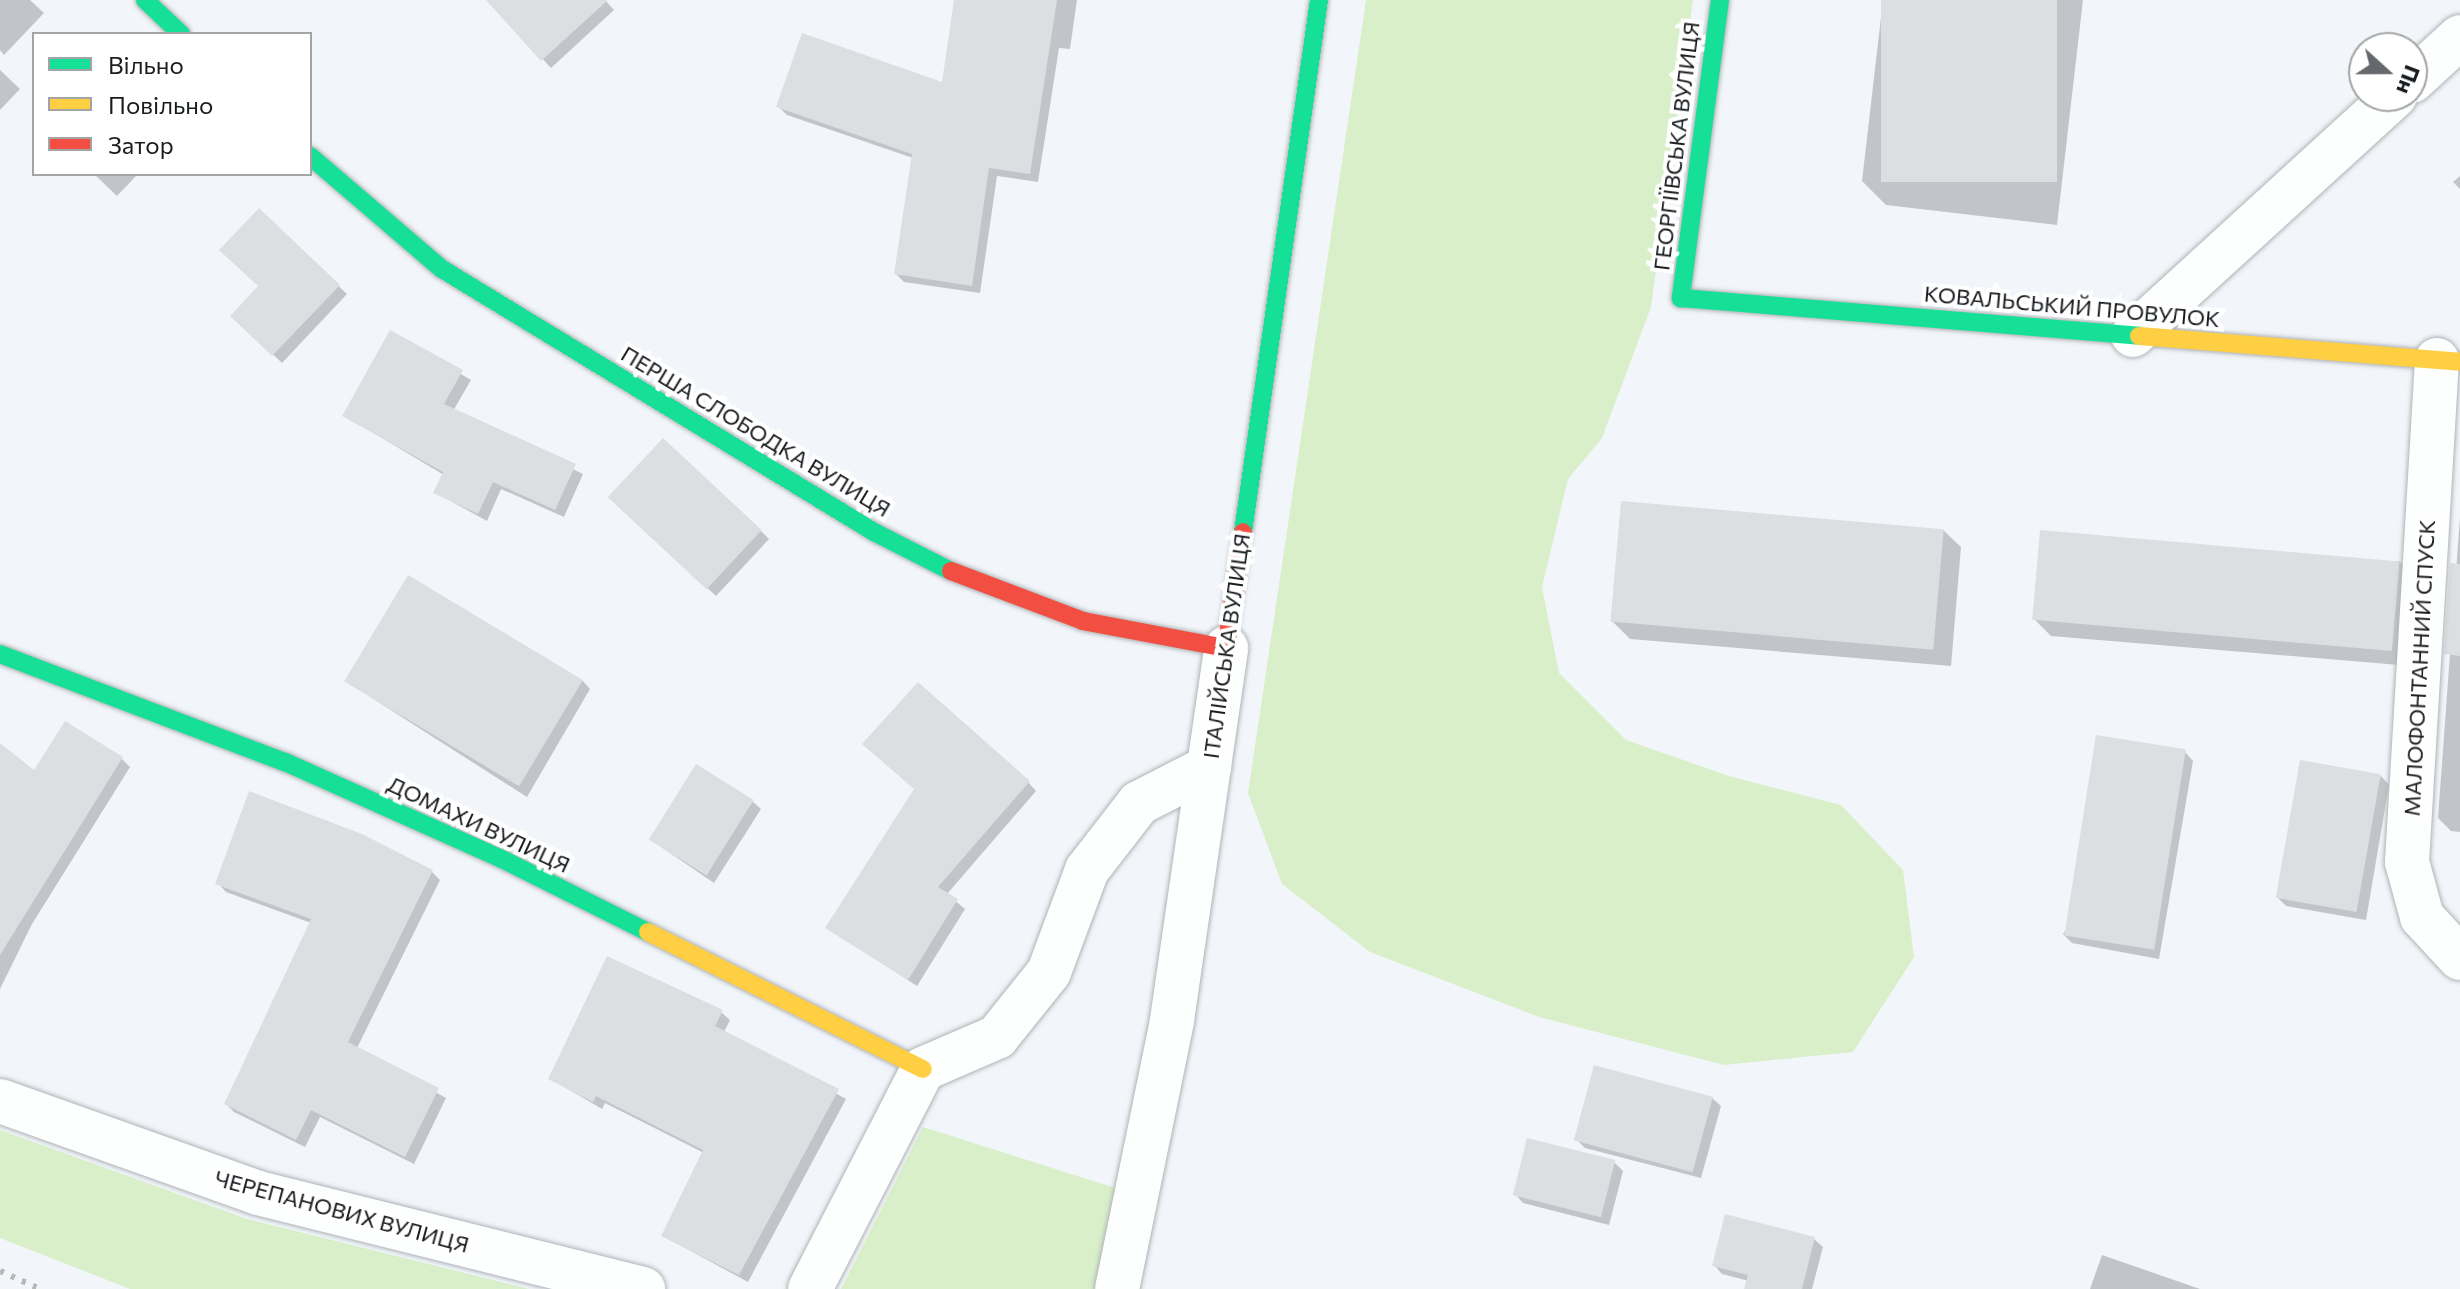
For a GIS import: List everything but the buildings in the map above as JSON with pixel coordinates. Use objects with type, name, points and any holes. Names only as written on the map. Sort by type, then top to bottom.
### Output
[{"type":"street","points":[[145,0],[179,32]]},
{"type":"street","name":"ІТАЛІЙСЬКА ВУЛИЦЯ","points":[[1117,1289],[1172,1020],[1319,0]]},
{"type":"street","name":"ГЕОРГІЇВСЬКА ВУЛИЦЯ","points":[[1681,298],[1720,0]]},
{"type":"street","points":[[2428,66],[2460,37]]},
{"type":"street","points":[[2133,335],[2377,112]]},
{"type":"street","name":"ПЕРША СЛОБОДКА ВУЛИЦЯ","points":[[312,158],[442,269],[874,532],[976,583],[1083,621],[1226,648]]},
{"type":"street","name":"КОВАЛЬСЬКИЙ ПРОВУЛОК","points":[[1681,298],[2448,361]]},
{"type":"street","name":"МАЛОФОНТАННИЙ СПУСК","points":[[2448,361],[2407,862],[2422,917],[2460,958]]},
{"type":"street","name":"ДОМАХИ ВУЛИЦЯ","points":[[0,654],[285,762],[488,852],[923,1069]]},
{"type":"street","points":[[810,1289],[923,1069],[997,1037],[1049,972],[1087,870],[1139,803],[1209,767]]},
{"type":"street","name":"ЧЕРЕПАНОВИХ ВУЛИЦЯ","points":[[0,1101],[258,1193],[643,1289]]},
{"type":"green space","points":[[1366,0],[1693,0],[1651,307],[1602,438],[1568,479],[1542,587],[1559,673],[1626,740],[1729,776],[1841,805],[1903,870],[1914,957],[1853,1052],[1724,1065],[1539,1017],[1370,952],[1282,884],[1248,793]]},
{"type":"green space","points":[[923,1127],[1125,1191],[1103,1289],[841,1289]]},
{"type":"green space","points":[[0,1130],[247,1219],[529,1289],[130,1289],[0,1238]]},
{"type":"railway","points":[[0,1271],[40,1289]]},
{"type":"traffic: fast","points":[[145,0],[179,32]]},
{"type":"traffic: fast","points":[[1243,532],[1319,0]]},
{"type":"traffic: fast","points":[[1720,0],[1681,298],[2139,336]]},
{"type":"traffic: fast","points":[[312,158],[442,269],[874,532],[951,571]]},
{"type":"traffic: fast","points":[[0,654],[285,762],[502,859],[648,932]]},
{"type":"traffic: slow","points":[[2139,336],[2460,362]]},
{"type":"traffic: slow","points":[[648,932],[923,1069]]},
{"type":"traffic: jam","points":[[951,571],[1083,621],[1226,648],[1243,532]]}]
